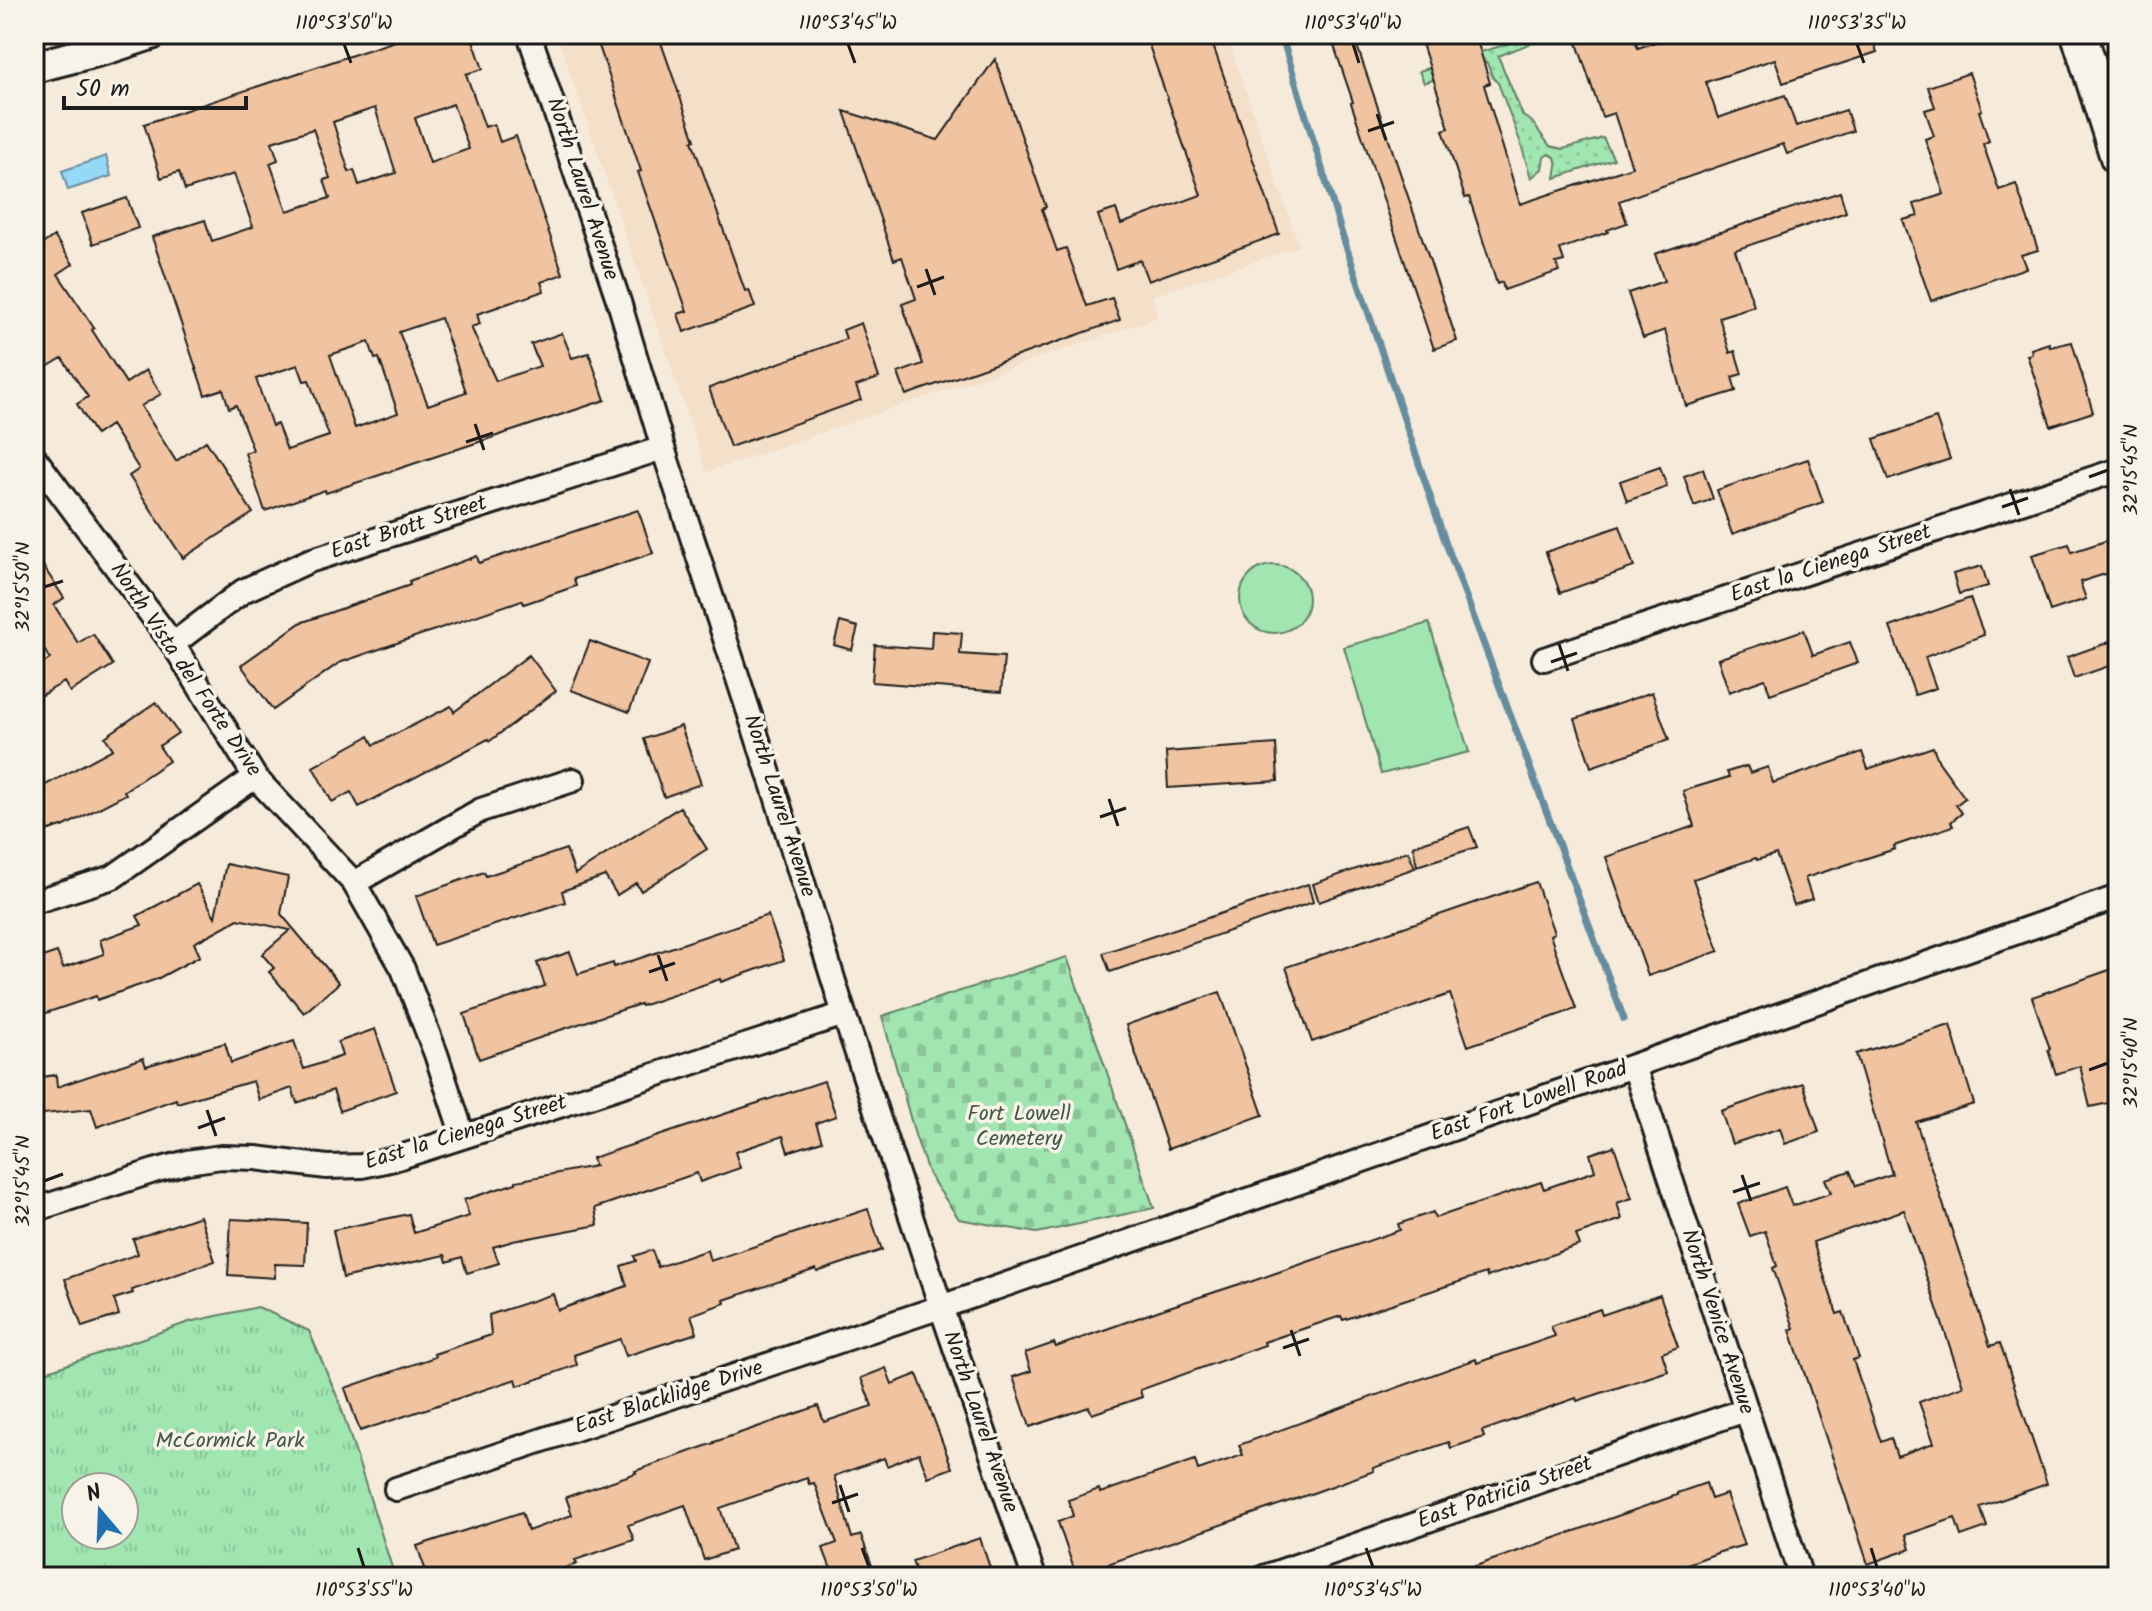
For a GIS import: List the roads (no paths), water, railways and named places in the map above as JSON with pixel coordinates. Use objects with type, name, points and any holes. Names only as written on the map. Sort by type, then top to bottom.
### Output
[{"type":"main road","points":[[34,67],[151,34]]},
{"type":"main road","points":[[2079,34],[2118,157]]},
{"type":"street","name":"North Laurel Avenue","points":[[529,34],[619,302],[844,1014],[1034,1577]]},
{"type":"street","name":"East Brott Street","points":[[173,644],[243,591],[309,561],[663,448]]},
{"type":"street","name":"North Vista del Forte Drive","points":[[34,457],[173,644],[255,777],[354,883],[403,969],[463,1136]]},
{"type":"street","name":"East la Cienega Street","points":[[1544,659],[2118,470]]},
{"type":"street","points":[[34,902],[113,877],[255,777]]},
{"type":"street","points":[[354,883],[481,810],[573,780]]},
{"type":"street","name":"East Fort Lowell Road","points":[[941,1307],[2118,897]]},
{"type":"street","name":"East la Cienega Street","points":[[34,1210],[154,1171],[221,1157],[327,1167],[362,1166],[394,1159],[844,1014]]},
{"type":"street","name":"North Venice Avenue","points":[[1634,1066],[1801,1577]]},
{"type":"street","name":"East Blacklidge Drive","points":[[396,1489],[941,1307]]},
{"type":"street","name":"East Patricia Street","points":[[1264,1577],[1745,1410]]},
{"type":"water","points":[[106,156],[111,176],[68,190],[62,171]]},
{"type":"waterway","points":[[1281,34],[1341,231],[1444,538],[1624,1019]]},
{"type":"park label","name":"Fort Lowell Cemetery","points":[[1019,1126]]},
{"type":"park label","name":"McCormick Park","points":[[230,1441]]}]
